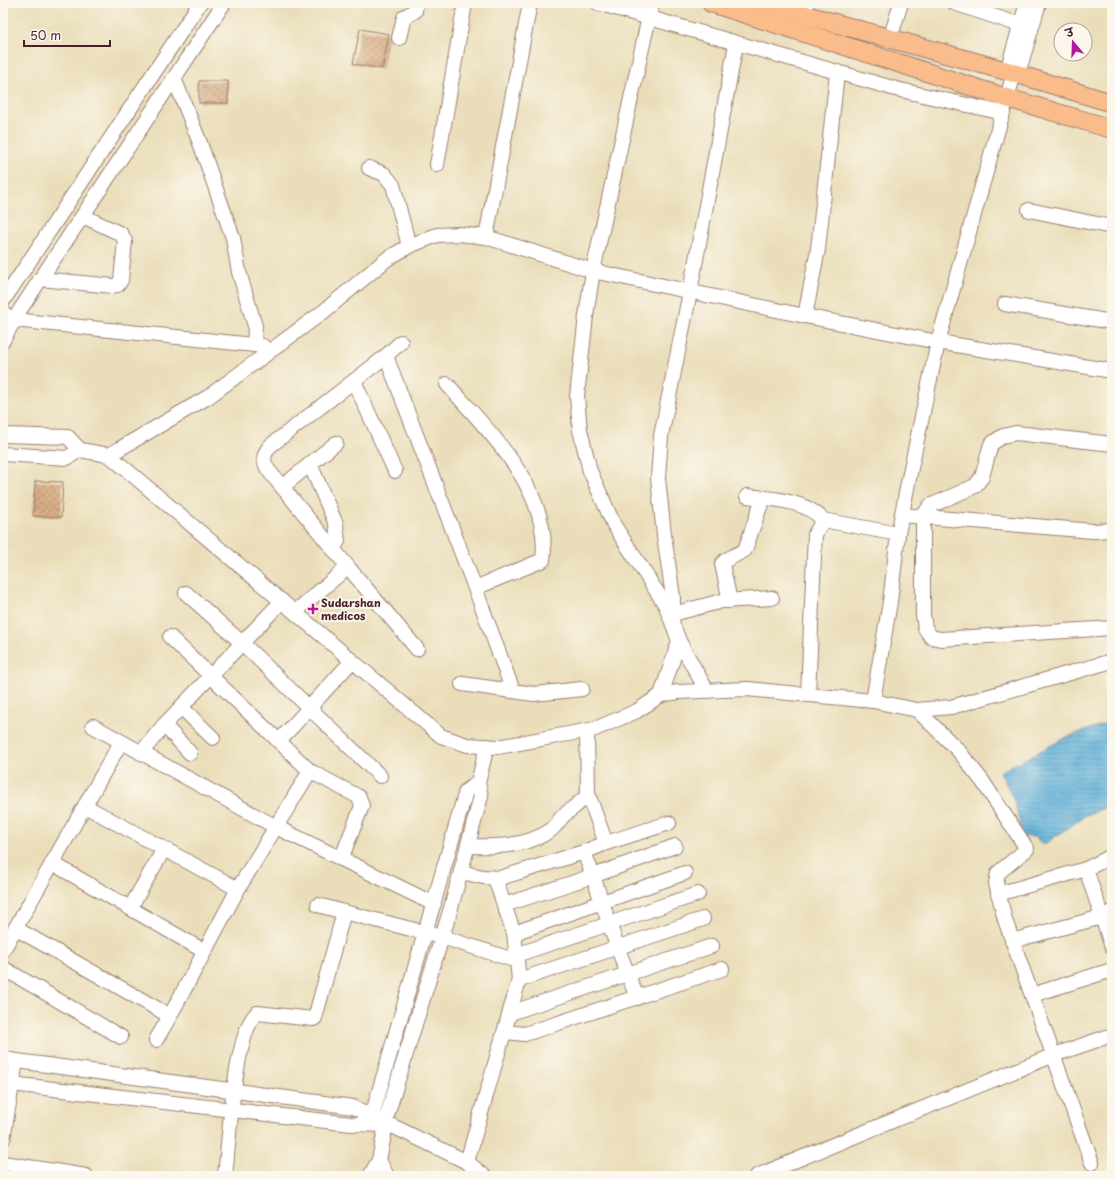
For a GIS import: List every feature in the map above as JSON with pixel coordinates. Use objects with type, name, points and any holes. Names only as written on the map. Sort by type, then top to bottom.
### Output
[{"type":"main road","points":[[711,3],[1005,106],[1112,129]]},
{"type":"main road","points":[[763,3],[805,9],[890,39],[1013,73],[1112,103]]},
{"type":"street","points":[[27,299],[7,295],[200,3]]},
{"type":"street","points":[[3,340],[9,317],[27,299],[224,3]]},
{"type":"street","points":[[399,38],[404,17],[415,11],[416,3]]},
{"type":"street","points":[[437,165],[465,3]]},
{"type":"street","points":[[486,237],[530,3]]},
{"type":"street","points":[[598,3],[896,89],[1005,106]]},
{"type":"street","points":[[652,3],[647,18],[593,271],[586,316],[577,396],[580,430],[590,471],[614,524],[673,617]]},
{"type":"street","points":[[890,39],[901,3]]},
{"type":"street","points":[[954,3],[982,7],[1020,24]]},
{"type":"street","points":[[873,701],[890,602],[898,534],[938,342],[1005,106],[1013,73],[1020,24],[1027,3]]},
{"type":"street","points":[[1013,73],[1039,3]]},
{"type":"street","points":[[707,691],[679,641],[673,617],[674,597],[658,478],[661,436],[690,292],[736,44]]},
{"type":"street","points":[[805,316],[818,249],[837,73]]},
{"type":"street","points":[[174,78],[200,143],[233,238],[239,272],[255,326],[254,345]]},
{"type":"street","points":[[369,168],[384,174],[393,185],[409,246]]},
{"type":"street","points":[[1029,210],[1112,227]]},
{"type":"street","points":[[40,279],[113,286],[118,285],[121,280],[125,241],[120,234],[83,216]]},
{"type":"street","points":[[109,455],[208,397],[323,312],[387,259],[409,246],[437,235],[459,234],[486,237],[593,271],[690,292],[938,342],[1112,371]]},
{"type":"street","points":[[1005,304],[1112,322]]},
{"type":"street","points":[[9,317],[276,347]]},
{"type":"street","points":[[401,342],[386,356],[270,446],[264,454],[263,463],[417,649]]},
{"type":"street","points":[[386,356],[513,691]]},
{"type":"street","points":[[354,381],[395,471]]},
{"type":"street","points":[[447,384],[497,441],[516,466],[530,489],[545,540],[543,560],[475,588]]},
{"type":"street","points":[[1112,444],[1016,433],[1003,436],[991,444],[982,477],[975,486],[930,506],[923,516],[923,615],[925,628],[931,637],[941,639],[1112,628]]},
{"type":"street","points":[[3,435],[68,437],[80,450],[109,455],[442,736],[468,745],[498,747],[595,729],[637,711],[661,695],[678,692],[746,689],[873,701],[917,710],[951,707],[1112,661]]},
{"type":"street","points":[[282,487],[336,443]]},
{"type":"street","points":[[3,454],[67,458],[80,450]]},
{"type":"street","points":[[310,464],[336,524],[338,541],[333,549]]},
{"type":"street","points":[[747,496],[809,508],[816,511],[823,520],[898,534]]},
{"type":"street","points":[[730,601],[722,564],[726,560],[745,550],[763,498]]},
{"type":"street","points":[[902,514],[1093,531],[1112,530]]},
{"type":"street","points":[[808,695],[815,534],[823,520]]},
{"type":"street","points":[[295,612],[348,567]]},
{"type":"street","points":[[186,593],[242,642],[380,776]]},
{"type":"street","points":[[673,617],[730,601],[772,598]]},
{"type":"street","points":[[141,752],[164,725],[282,601]]},
{"type":"street","points":[[170,636],[310,771],[359,797],[362,806],[341,859]]},
{"type":"street","points":[[661,695],[679,641]]},
{"type":"street","points":[[279,742],[352,661]]},
{"type":"street","points":[[462,684],[534,694],[582,689]]},
{"type":"street","points":[[181,707],[213,738]]},
{"type":"street","points":[[917,710],[958,750],[984,782],[1027,849],[998,874],[996,883],[998,894],[1012,941],[1092,1163]]},
{"type":"street","points":[[164,725],[190,753]]},
{"type":"street","points":[[93,726],[276,827],[434,904]]},
{"type":"street","points":[[587,730],[588,794],[606,843]]},
{"type":"street","points":[[3,950],[121,742]]},
{"type":"street","points":[[370,1176],[379,1160],[482,796],[478,783],[488,746]]},
{"type":"street","points":[[156,1040],[238,889],[310,771]]},
{"type":"street","points":[[372,1116],[466,792],[478,783]]},
{"type":"street","points":[[468,846],[500,847],[538,837],[551,830],[563,817],[577,807],[588,794]]},
{"type":"street","points":[[85,806],[238,889]]},
{"type":"street","points":[[461,872],[483,877],[500,878],[584,852],[669,822]]},
{"type":"street","points":[[504,904],[593,876],[675,846]]},
{"type":"street","points":[[130,908],[164,849]]},
{"type":"street","points":[[584,852],[637,998]]},
{"type":"street","points":[[998,894],[1086,868],[1112,856]]},
{"type":"street","points":[[52,863],[204,951]]},
{"type":"street","points":[[1086,868],[1107,914],[1112,947]]},
{"type":"street","points":[[514,933],[685,872]]},
{"type":"street","points":[[467,1162],[519,980],[514,933],[495,878]]},
{"type":"street","points":[[318,905],[426,932],[517,958],[698,894]]},
{"type":"street","points":[[225,1176],[232,1110],[243,1040],[255,1014],[260,1013],[315,1018],[344,912]]},
{"type":"street","points":[[1012,941],[1107,914]]},
{"type":"street","points":[[519,980],[617,946],[703,919]]},
{"type":"street","points":[[15,928],[170,1016]]},
{"type":"street","points":[[510,1013],[712,946]]},
{"type":"street","points":[[3,968],[122,1037]]},
{"type":"street","points":[[505,1032],[525,1034],[722,969]]},
{"type":"street","points":[[1032,995],[1112,970]]},
{"type":"street","points":[[757,1176],[1054,1055],[1112,1035]]},
{"type":"street","points":[[3,1139],[9,1060],[353,1107],[467,1162],[484,1176]]},
{"type":"street","points":[[8,1084],[351,1124],[388,1124]]},
{"type":"street","points":[[379,1160],[387,1176]]},
{"type":"street","points":[[3,1163],[79,1176]]},
{"type":"water","points":[[1107,723],[1112,723],[1112,805],[1086,815],[1043,845],[1036,837],[1023,836],[1014,800],[1000,772],[1067,737]]},
{"type":"building","points":[[360,29],[389,34],[382,69],[353,64]]},
{"type":"building","points":[[199,81],[228,81],[228,103],[199,103]]},
{"type":"building","points":[[35,481],[63,482],[61,517],[33,516]]},
{"type":"place","name":"Sudarshan medicos","points":[[313,609]]}]
